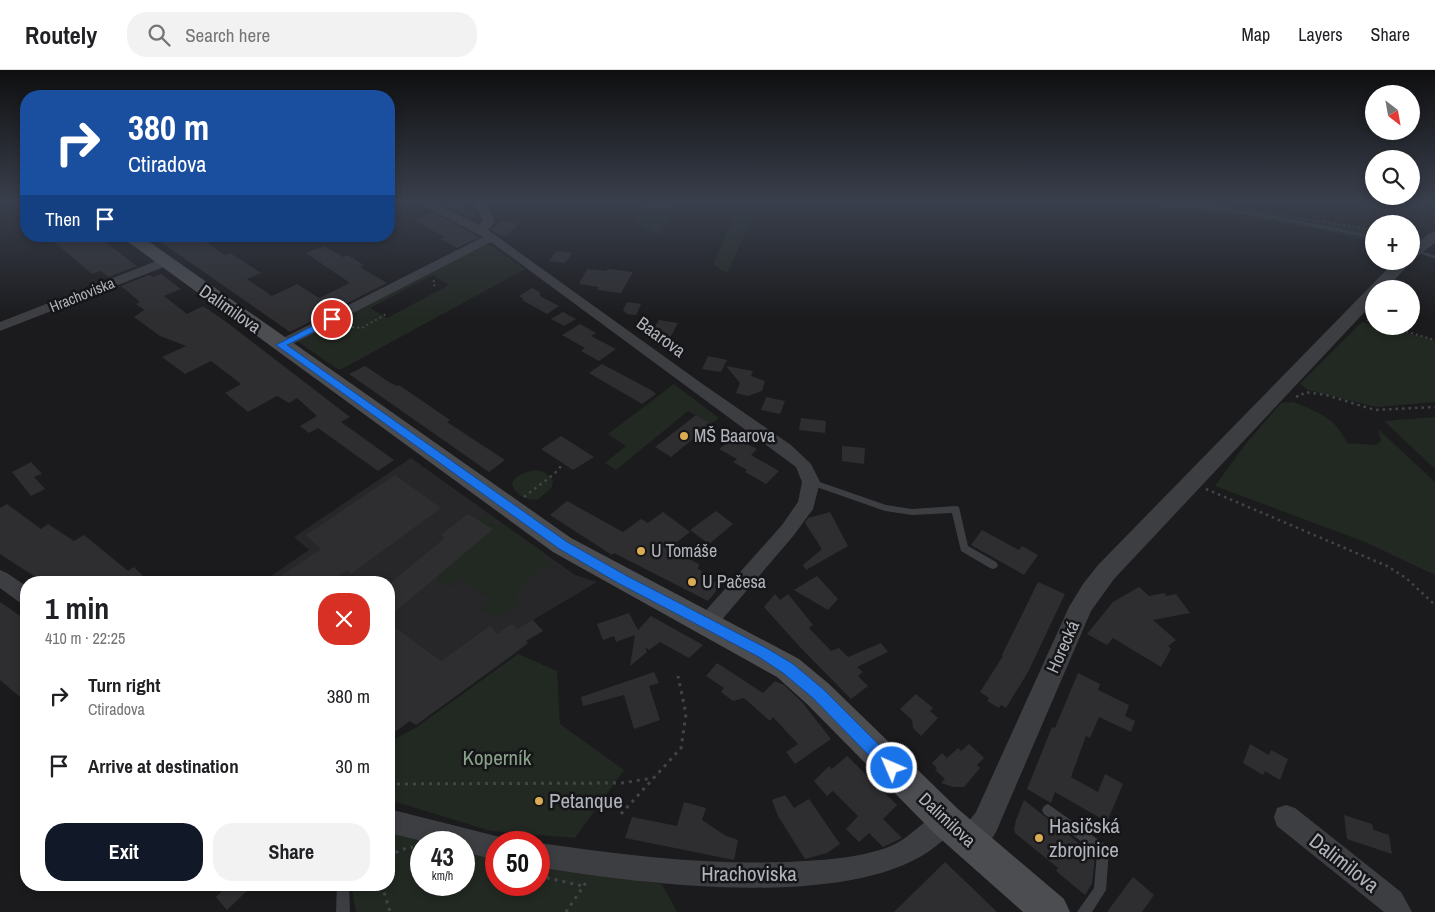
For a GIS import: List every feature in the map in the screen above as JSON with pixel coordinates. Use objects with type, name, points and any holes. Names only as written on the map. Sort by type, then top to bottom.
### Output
[{"type":"main road","name":"Dalimilova","points":[[136,242],[509,508],[582,557],[763,653],[802,679],[958,832],[1052,912]]},
{"type":"street","points":[[280,345],[474,240]]},
{"type":"street","name":"Baarova","points":[[495,240],[785,449],[803,464],[811,482]]},
{"type":"street","name":"Hrachoviska","points":[[0,327],[164,262]]},
{"type":"street","points":[[1386,280],[1395,270]]},
{"type":"street","name":"Horecká","points":[[958,832],[992,808],[1086,598],[1106,572],[1365,301]]},
{"type":"street","points":[[708,623],[788,530],[807,504],[811,482]]},
{"type":"street","points":[[0,578],[20,592]]},
{"type":"street","name":"Dalimilova","points":[[1286,818],[1392,901],[1399,912]]},
{"type":"street","points":[[395,823],[485,845]]},
{"type":"street","name":"Hrachoviska","points":[[550,857],[681,874],[760,876],[828,873],[880,863],[919,845],[958,832]]},
{"type":"lane","points":[[811,482],[885,508],[912,512],[956,509],[964,548],[994,565]]},
{"type":"lane","points":[[1048,810],[1103,850],[1100,890],[1084,912]]},
{"type":"lane","points":[[343,891],[344,912]]},
{"type":"path","points":[[334,335],[351,326],[362,328],[369,326],[386,314]]},
{"type":"path","points":[[1418,335],[1435,340]]},
{"type":"path","points":[[1281,390],[1299,397],[1305,392],[1326,396],[1375,410],[1435,407]]},
{"type":"path","points":[[509,508],[554,474],[563,464]]},
{"type":"path","points":[[1194,481],[1387,566],[1406,578],[1435,604]]},
{"type":"path","points":[[621,814],[681,748],[686,714],[678,676]]},
{"type":"path","points":[[395,784],[622,783],[653,778]]},
{"type":"path","points":[[395,853],[410,848]]},
{"type":"path","points":[[566,912],[600,864]]},
{"type":"path","points":[[550,878],[583,886]]},
{"type":"path","points":[[384,891],[390,912]]},
{"type":"shaded area","points":[[411,458],[575,575],[597,582],[533,620],[526,641],[528,643],[509,658],[416,725],[410,721],[395,732],[395,576],[271,576],[309,550],[294,537]]},
{"type":"green space","points":[[724,240],[742,240],[727,273],[713,265]]},
{"type":"green space","points":[[493,246],[525,269],[342,369],[337,369],[297,341],[480,247]],"holes":[[[433,275],[449,285],[387,318],[370,308]]]},
{"type":"green space","points":[[1362,322],[1365,323],[1365,335],[1415,335],[1435,340],[1435,402],[1376,407],[1308,390],[1300,384]]},
{"type":"green space","points":[[674,384],[719,418],[711,424],[688,411],[616,470],[605,463],[626,446],[608,434]]},
{"type":"green space","points":[[1293,402],[1331,421],[1347,443],[1376,445],[1381,441],[1378,429],[1435,482],[1435,575],[1365,542],[1215,486],[1244,446],[1281,403]]},
{"type":"green space","points":[[1435,417],[1435,469],[1384,421]]},
{"type":"green space","points":[[537,470],[544,472],[553,480],[552,487],[539,499],[522,497],[513,487],[512,483],[517,477]]},
{"type":"green space","points":[[487,513],[495,519],[491,523],[498,527],[502,523],[547,555],[542,559],[556,568],[553,571],[544,566],[513,595],[521,602],[502,616],[492,615],[480,608],[489,599],[461,579],[450,588],[434,578],[478,520]]},
{"type":"green space","name":"Koperník","points":[[518,654],[557,671],[560,724],[624,770],[575,838],[550,836],[550,831],[491,831],[395,802],[395,739],[417,727]]},
{"type":"green space","points":[[395,829],[410,833],[410,896],[475,896],[475,851],[485,853],[485,896],[550,896],[550,865],[662,884],[677,912],[356,912],[352,891],[395,891]]},
{"type":"building","points":[[442,240],[472,240],[457,248]]},
{"type":"building","points":[[54,242],[105,242],[137,266],[109,277],[100,271],[92,274]]},
{"type":"building","points":[[161,242],[206,242],[225,255],[230,253],[261,273],[247,279],[272,296],[297,284],[319,298],[350,283],[306,253],[324,246],[343,257],[347,255],[364,265],[360,267],[387,283],[290,332]]},
{"type":"building","points":[[556,251],[572,253],[565,263],[549,261]]},
{"type":"building","points":[[587,269],[633,272],[621,293],[597,290],[599,287],[579,284]]},
{"type":"building","points":[[161,274],[181,289],[164,296],[187,314],[203,306],[225,321],[350,417],[341,422],[394,460],[378,471],[318,428],[309,433],[300,426],[317,416],[297,398],[289,403],[277,396],[248,412],[225,393],[241,384],[211,361],[185,374],[162,357],[186,346],[160,336],[134,317],[144,310],[136,304],[140,302],[121,286],[149,275],[153,277]]},
{"type":"building","points":[[532,288],[540,292],[540,296],[559,306],[547,314],[522,300],[524,299],[519,296]]},
{"type":"building","points":[[627,302],[641,304],[636,315],[627,314],[623,310]]},
{"type":"building","points":[[563,312],[576,319],[564,326],[551,319]]},
{"type":"building","points":[[659,320],[678,323],[670,338],[656,336],[657,334],[651,333]]},
{"type":"building","points":[[580,324],[596,333],[591,336],[616,349],[599,361],[581,351],[585,348],[562,335]]},
{"type":"building","points":[[708,356],[727,360],[721,372],[702,369]]},
{"type":"building","points":[[602,364],[656,394],[642,404],[589,373]]},
{"type":"building","points":[[365,366],[389,382],[397,386],[399,385],[450,420],[447,422],[505,460],[489,472],[349,374]]},
{"type":"building","points":[[726,366],[753,371],[751,376],[765,381],[762,391],[748,396],[736,393],[740,383]]},
{"type":"building","points":[[766,397],[785,401],[780,414],[761,410]]},
{"type":"building","name":"MŠ Baarova","points":[[696,415],[711,424],[671,457],[655,447]]},
{"type":"building","points":[[801,418],[826,421],[825,433],[799,430]]},
{"type":"building","points":[[561,436],[594,457],[573,470],[541,449]]},
{"type":"building","points":[[734,437],[757,449],[751,455],[779,471],[766,484],[745,472],[747,470],[733,462],[737,459],[719,449]]},
{"type":"building","points":[[842,446],[865,448],[864,464],[842,461]]},
{"type":"building","points":[[31,462],[42,474],[34,477],[45,489],[31,496],[12,472]]},
{"type":"building","points":[[395,475],[441,508],[351,574],[347,570],[338,576],[281,576],[321,549],[306,535]]},
{"type":"building","points":[[567,501],[623,532],[641,519],[648,523],[663,512],[690,532],[668,549],[699,564],[698,569],[702,571],[701,574],[721,585],[708,601],[614,553],[612,555],[550,515]]},
{"type":"building","points":[[7,504],[41,529],[48,524],[74,541],[84,535],[128,571],[134,567],[143,576],[34,576],[0,554],[0,508]]},
{"type":"building","points":[[716,511],[733,524],[709,544],[690,530]]},
{"type":"building","points":[[830,512],[848,546],[806,570],[803,565],[822,549],[805,523],[808,518]]},
{"type":"building","points":[[468,514],[493,529],[395,612],[395,579],[445,538],[441,535]]},
{"type":"building","points":[[982,530],[1019,550],[1022,546],[1038,555],[1024,575],[971,545]]},
{"type":"building","points":[[817,576],[838,599],[828,610],[794,590]]},
{"type":"building","points":[[1038,582],[1065,594],[1028,672],[1006,708],[1001,705],[999,708],[987,701],[989,698],[980,692],[1003,656]]},
{"type":"building","points":[[1139,587],[1149,596],[1165,593],[1166,596],[1176,594],[1190,613],[1153,620],[1176,640],[1168,646],[1171,649],[1161,667],[1113,638],[1107,645],[1087,634],[1113,602]]},
{"type":"building","points":[[775,594],[780,600],[788,594],[813,625],[809,628],[831,651],[839,648],[848,657],[881,643],[888,652],[857,667],[863,672],[858,676],[868,686],[851,699],[764,607]]},
{"type":"building","points":[[0,602],[20,616],[20,697],[0,680]]},
{"type":"building","points":[[629,613],[638,630],[651,616],[703,645],[689,658],[660,642],[649,650],[645,647],[647,652],[630,666],[635,635],[616,642],[614,636],[603,640],[597,624]]},
{"type":"building","points":[[533,620],[543,631],[526,641],[528,643],[416,725],[410,721],[395,732],[395,627],[441,661],[490,626],[497,634],[512,624],[517,629]]},
{"type":"building","points":[[717,663],[763,693],[775,681],[784,685],[802,702],[831,739],[795,764],[786,752],[798,744],[773,717],[770,721],[744,698],[733,701],[721,692],[724,688],[706,676]]},
{"type":"building","points":[[654,672],[659,683],[649,686],[660,720],[634,729],[624,695],[583,706],[581,697]]},
{"type":"building","points":[[1078,673],[1100,684],[1098,690],[1129,705],[1125,716],[1135,721],[1131,732],[1099,717],[1090,738],[1086,736],[1071,777],[1098,792],[1105,774],[1123,784],[1107,822],[1055,792],[1051,803],[1027,789],[1052,727],[1055,728]]},
{"type":"building","points":[[916,694],[933,708],[930,711],[938,718],[921,736],[913,728],[912,720],[900,709]]},
{"type":"building","points":[[969,744],[984,758],[977,765],[980,768],[964,787],[953,787],[941,783],[945,779],[935,770],[937,768],[932,763],[942,753],[947,758],[958,748],[961,751]]},
{"type":"building","points":[[1250,744],[1269,755],[1271,750],[1288,759],[1280,780],[1265,771],[1263,775],[1243,763]]},
{"type":"building","points":[[847,756],[897,805],[883,819],[902,838],[883,847],[869,833],[859,842],[846,829],[858,816],[833,791],[827,796],[814,781],[829,766],[832,769]]},
{"type":"building","points":[[785,795],[794,808],[809,799],[840,844],[827,853],[805,859],[778,816],[772,800]]},
{"type":"building","points":[[1024,800],[1095,856],[1092,884],[1085,895],[1056,871],[1058,868],[1015,833],[1016,820]]},
{"type":"building","points":[[684,802],[706,808],[702,820],[726,836],[738,840],[734,860],[625,838],[632,817],[677,826]]},
{"type":"building","points":[[1344,815],[1372,824],[1374,830],[1389,835],[1392,854],[1347,839]]},
{"type":"building","points":[[945,862],[967,883],[997,912],[894,912]]},
{"type":"building","points":[[1133,877],[1154,895],[1142,912],[1107,912]]},
{"type":"building","points":[[222,891],[247,891],[227,910],[216,897]]},
{"type":"waterway","points":[[1420,252],[1435,257]]},
{"type":"place","name":"MŠ Baarova","points":[[684,436]]},
{"type":"place","name":"U Tomáše","points":[[641,551]]},
{"type":"place","name":"U Pačesa","points":[[692,582]]},
{"type":"place","name":"Petanque","points":[[539,801]]},
{"type":"place","name":"Hasičská zbrojnice","points":[[1039,838]]},
{"type":"route","points":[[332,319],[280,345],[562,545],[623,580],[708,623],[788,668],[818,694],[892,768]]}]
